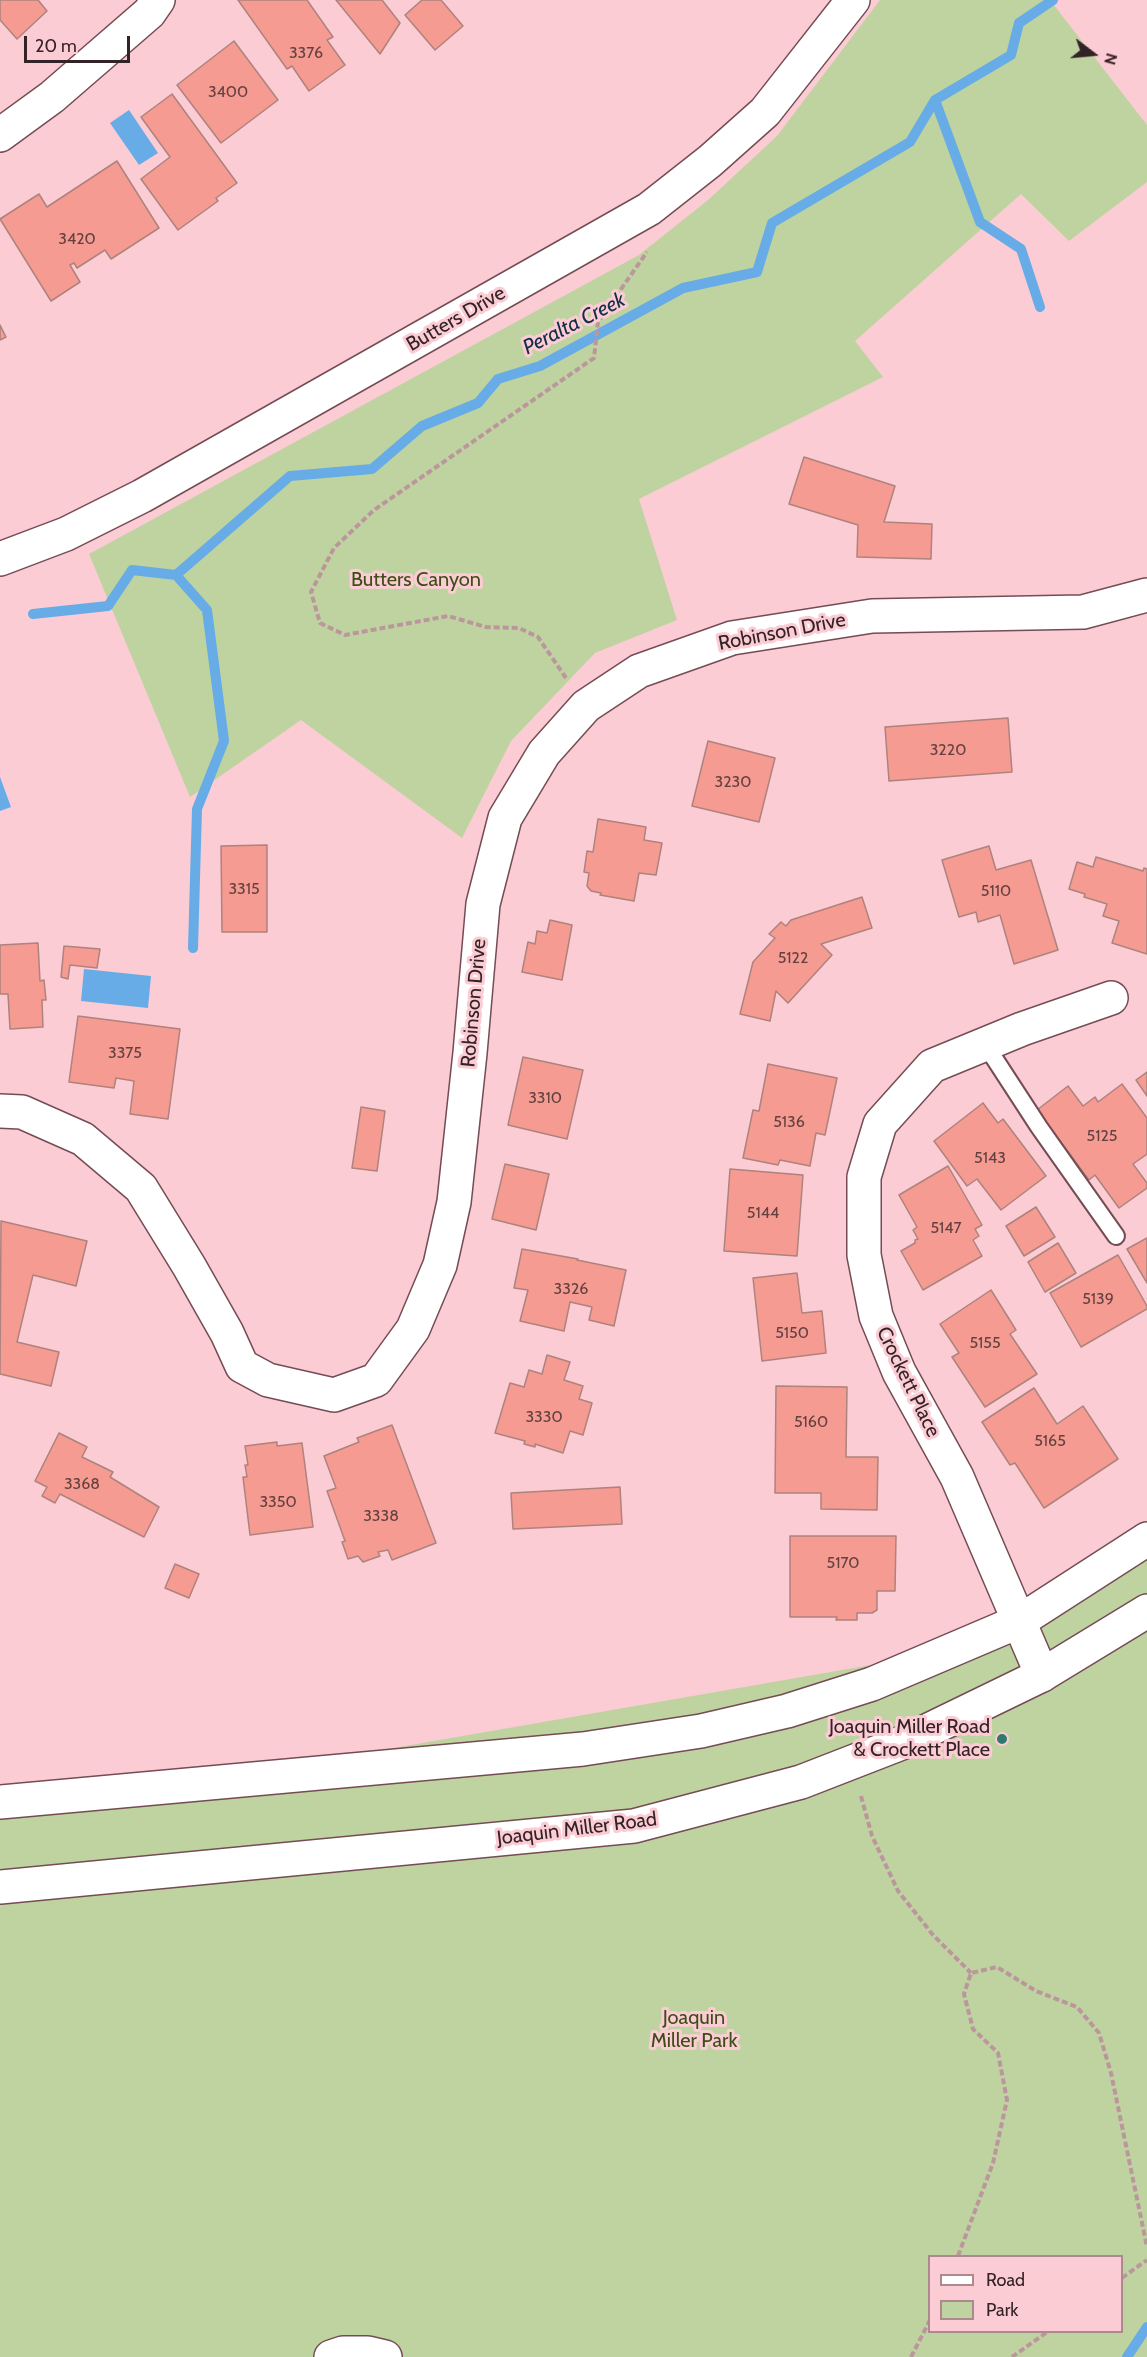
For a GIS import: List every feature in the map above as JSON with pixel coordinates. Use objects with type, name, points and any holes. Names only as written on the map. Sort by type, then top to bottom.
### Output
[{"type":"street","points":[[0,135],[52,97],[149,13],[158,0]]},
{"type":"street","name":"Butters Drive","points":[[0,559],[66,534],[142,496],[649,209],[710,161],[765,112],[853,0]]},
{"type":"street","name":"Robinson Drive","points":[[0,1111],[22,1112],[83,1139],[141,1188],[211,1304],[242,1366],[268,1380],[334,1395],[376,1380],[412,1329],[440,1265],[454,1202],[483,904],[505,818],[544,753],[586,706],[639,671],[732,638],[872,616],[1083,612],[1147,595]]},
{"type":"street","name":"Crockett Place","points":[[1042,1675],[957,1477],[899,1372],[876,1316],[864,1255],[864,1177],[880,1124],[932,1066],[1111,998]]},
{"type":"street","points":[[0,1802],[583,1749],[701,1731],[787,1711],[872,1684],[1020,1621],[1147,1539]]},
{"type":"street","name":"Joaquin Miller Road","points":[[0,1887],[634,1826],[801,1782],[904,1742],[1042,1675],[1147,1611]]},
{"type":"street","points":[[331,2357],[343,2353],[368,2353],[385,2357]]},
{"type":"lane","points":[[985,1044],[1039,1127],[1116,1236]]},
{"type":"path","points":[[586,706],[538,637],[519,627],[486,627],[448,616],[345,635],[320,623],[311,592],[334,548],[374,510],[594,358],[598,321]]},
{"type":"path","points":[[851,1763],[872,1836],[898,1891],[933,1935],[971,1973]]},
{"type":"path","points":[[971,1973],[998,1967],[1036,1991],[1077,2007],[1099,2033],[1111,2073],[1147,2247]]},
{"type":"path","points":[[958,2255],[993,2163],[1007,2100],[998,2053],[973,2029],[964,1995],[971,1973]]},
{"type":"path","points":[[1123,2277],[1147,2260]]},
{"type":"path","points":[[910,2357],[928,2324]]},
{"type":"path","points":[[1012,2357],[1045,2333]]},
{"type":"green space","name":"Butters Canyon","points":[[880,0],[1050,0],[1147,125],[1147,182],[1069,241],[1021,194],[855,341],[883,377],[639,499],[677,620],[595,653],[511,741],[462,838],[301,720],[190,797],[89,554],[639,255],[708,200],[777,136]]},
{"type":"green space","name":"Joaquin Miller Park","points":[[1147,1532],[1147,2357],[0,2357],[0,1785],[365,1753],[911,1658],[1085,1577]]},
{"type":"water","points":[[129,110],[158,153],[139,165],[110,123]]},
{"type":"water","points":[[0,777],[11,807],[0,811]]},
{"type":"water","points":[[84,969],[151,976],[148,1008],[81,1001]]},
{"type":"building","points":[[0,0],[38,0],[47,11],[17,39],[0,20]]},
{"type":"building","points":[[238,0],[307,0],[333,37],[327,40],[345,65],[309,91],[292,66],[287,69]]},
{"type":"building","points":[[336,0],[382,0],[400,23],[380,54]]},
{"type":"building","points":[[422,0],[441,0],[463,26],[435,50],[405,15]]},
{"type":"building","points":[[234,41],[278,100],[221,143],[177,85]]},
{"type":"building","points":[[172,94],[237,183],[216,198],[218,201],[178,230],[141,179],[170,157],[141,117]]},
{"type":"building","points":[[117,161],[159,228],[111,259],[105,250],[77,268],[74,263],[70,265],[80,282],[51,301],[0,219],[39,194],[47,207]]},
{"type":"building","points":[[0,325],[6,337],[0,340]]},
{"type":"building","points":[[804,457],[895,486],[884,522],[932,524],[931,559],[857,557],[858,525],[789,504]]},
{"type":"building","points":[[1008,718],[1012,772],[889,781],[885,727]]},
{"type":"building","points":[[708,741],[775,758],[759,822],[692,806]]},
{"type":"building","points":[[598,819],[646,827],[644,840],[662,843],[656,875],[639,873],[634,901],[600,895],[601,893],[591,891],[587,886],[589,873],[584,872],[587,851],[593,852]]},
{"type":"building","points":[[267,845],[267,932],[222,932],[221,846]]},
{"type":"building","points":[[989,846],[996,870],[1031,860],[1058,950],[1014,964],[1000,915],[978,922],[976,912],[959,917],[942,860]]},
{"type":"building","points":[[1096,857],[1143,871],[1144,868],[1147,869],[1147,954],[1112,943],[1119,921],[1103,916],[1107,904],[1084,897],[1085,894],[1069,889],[1077,862],[1093,867]]},
{"type":"building","points":[[862,897],[872,928],[821,944],[832,955],[788,1003],[776,991],[770,1021],[740,1014],[753,962],[775,938],[769,934],[781,922],[786,926],[791,920]]},
{"type":"building","points":[[550,920],[572,925],[562,980],[522,972],[528,942],[535,944],[537,931],[547,933]]},
{"type":"building","points":[[38,943],[40,981],[44,980],[46,1000],[42,1000],[43,1027],[10,1029],[8,994],[0,994],[0,945]]},
{"type":"building","points":[[64,946],[100,949],[97,968],[70,965],[68,979],[61,977]]},
{"type":"building","points":[[78,1016],[180,1029],[168,1119],[130,1114],[134,1081],[116,1078],[114,1088],[69,1082]]},
{"type":"building","points":[[523,1057],[583,1070],[567,1139],[508,1125]]},
{"type":"building","points":[[768,1064],[837,1078],[825,1135],[816,1133],[810,1166],[780,1160],[778,1165],[743,1158],[753,1110],[759,1111]]},
{"type":"building","points":[[1147,1072],[1147,1096],[1136,1080]]},
{"type":"building","points":[[1122,1084],[1147,1118],[1147,1154],[1133,1164],[1147,1183],[1147,1188],[1119,1208],[1095,1175],[1089,1180],[1037,1110],[1068,1086],[1083,1106],[1095,1097],[1098,1102]]},
{"type":"building","points":[[983,1103],[998,1123],[1003,1119],[1046,1176],[1001,1210],[977,1179],[967,1186],[934,1141]]},
{"type":"building","points":[[361,1107],[385,1111],[377,1171],[352,1168]]},
{"type":"building","points":[[505,1164],[549,1174],[536,1230],[492,1219]]},
{"type":"building","points":[[948,1166],[982,1225],[975,1229],[979,1236],[973,1240],[982,1256],[923,1290],[901,1251],[918,1239],[913,1230],[917,1227],[899,1195]]},
{"type":"building","points":[[730,1169],[803,1175],[797,1256],[724,1251]]},
{"type":"building","points":[[1036,1207],[1055,1237],[1024,1256],[1006,1226]]},
{"type":"building","points":[[1,1221],[87,1241],[76,1286],[33,1275],[17,1342],[59,1352],[51,1386],[0,1374]]},
{"type":"building","points":[[1147,1238],[1147,1283],[1127,1249]]},
{"type":"building","points":[[1058,1243],[1076,1273],[1045,1292],[1028,1262]]},
{"type":"building","points":[[522,1249],[626,1270],[614,1326],[589,1320],[592,1307],[570,1302],[564,1331],[520,1321],[528,1290],[514,1288]]},
{"type":"building","points":[[1118,1255],[1147,1309],[1081,1347],[1050,1293]]},
{"type":"building","points":[[797,1273],[802,1313],[822,1311],[826,1353],[762,1361],[753,1278]]},
{"type":"building","points":[[991,1290],[1016,1330],[1010,1334],[1037,1374],[985,1407],[952,1357],[959,1353],[940,1324]]},
{"type":"building","points":[[547,1355],[570,1362],[564,1380],[583,1386],[579,1399],[592,1403],[583,1435],[570,1431],[563,1453],[535,1444],[535,1447],[524,1444],[525,1441],[495,1433],[510,1383],[524,1387],[529,1370],[542,1374]]},
{"type":"building","points":[[776,1386],[847,1387],[846,1457],[878,1457],[877,1510],[821,1509],[821,1493],[775,1493]]},
{"type":"building","points":[[1034,1388],[1057,1424],[1083,1406],[1118,1459],[1044,1508],[1015,1463],[1010,1465],[982,1422]]},
{"type":"building","points":[[392,1425],[436,1543],[392,1560],[388,1550],[378,1552],[380,1556],[363,1562],[358,1556],[348,1559],[342,1542],[345,1541],[327,1491],[336,1488],[324,1456],[359,1442],[357,1438]]},
{"type":"building","points":[[59,1433],[87,1447],[82,1457],[113,1472],[110,1477],[159,1507],[144,1537],[60,1494],[55,1503],[42,1496],[47,1487],[35,1481]]},
{"type":"building","points":[[277,1442],[277,1446],[302,1443],[313,1527],[250,1535],[243,1477],[247,1477],[245,1465],[248,1465],[245,1446]]},
{"type":"building","points":[[620,1487],[622,1524],[513,1529],[511,1493]]},
{"type":"building","points":[[790,1536],[896,1536],[895,1591],[877,1591],[877,1610],[872,1613],[857,1613],[857,1620],[836,1620],[837,1617],[790,1617]]},
{"type":"building","points":[[175,1564],[199,1574],[189,1598],[165,1588]]},
{"type":"waterway","name":"Peralta Creek","points":[[33,614],[108,606],[132,570],[176,575],[290,476],[372,469],[422,426],[478,403],[498,379],[540,366],[683,288],[757,272],[772,223],[910,142],[935,100],[1011,55],[1019,23],[1053,0]]},
{"type":"waterway","points":[[935,100],[980,222],[1021,249],[1040,307]]},
{"type":"waterway","points":[[176,575],[207,610],[224,741],[197,809],[193,948]]},
{"type":"waterway","points":[[1127,2357],[1147,2327]]},
{"type":"place","name":"Joaquin Miller Road & Crockett Place","points":[[1002,1739]]}]
